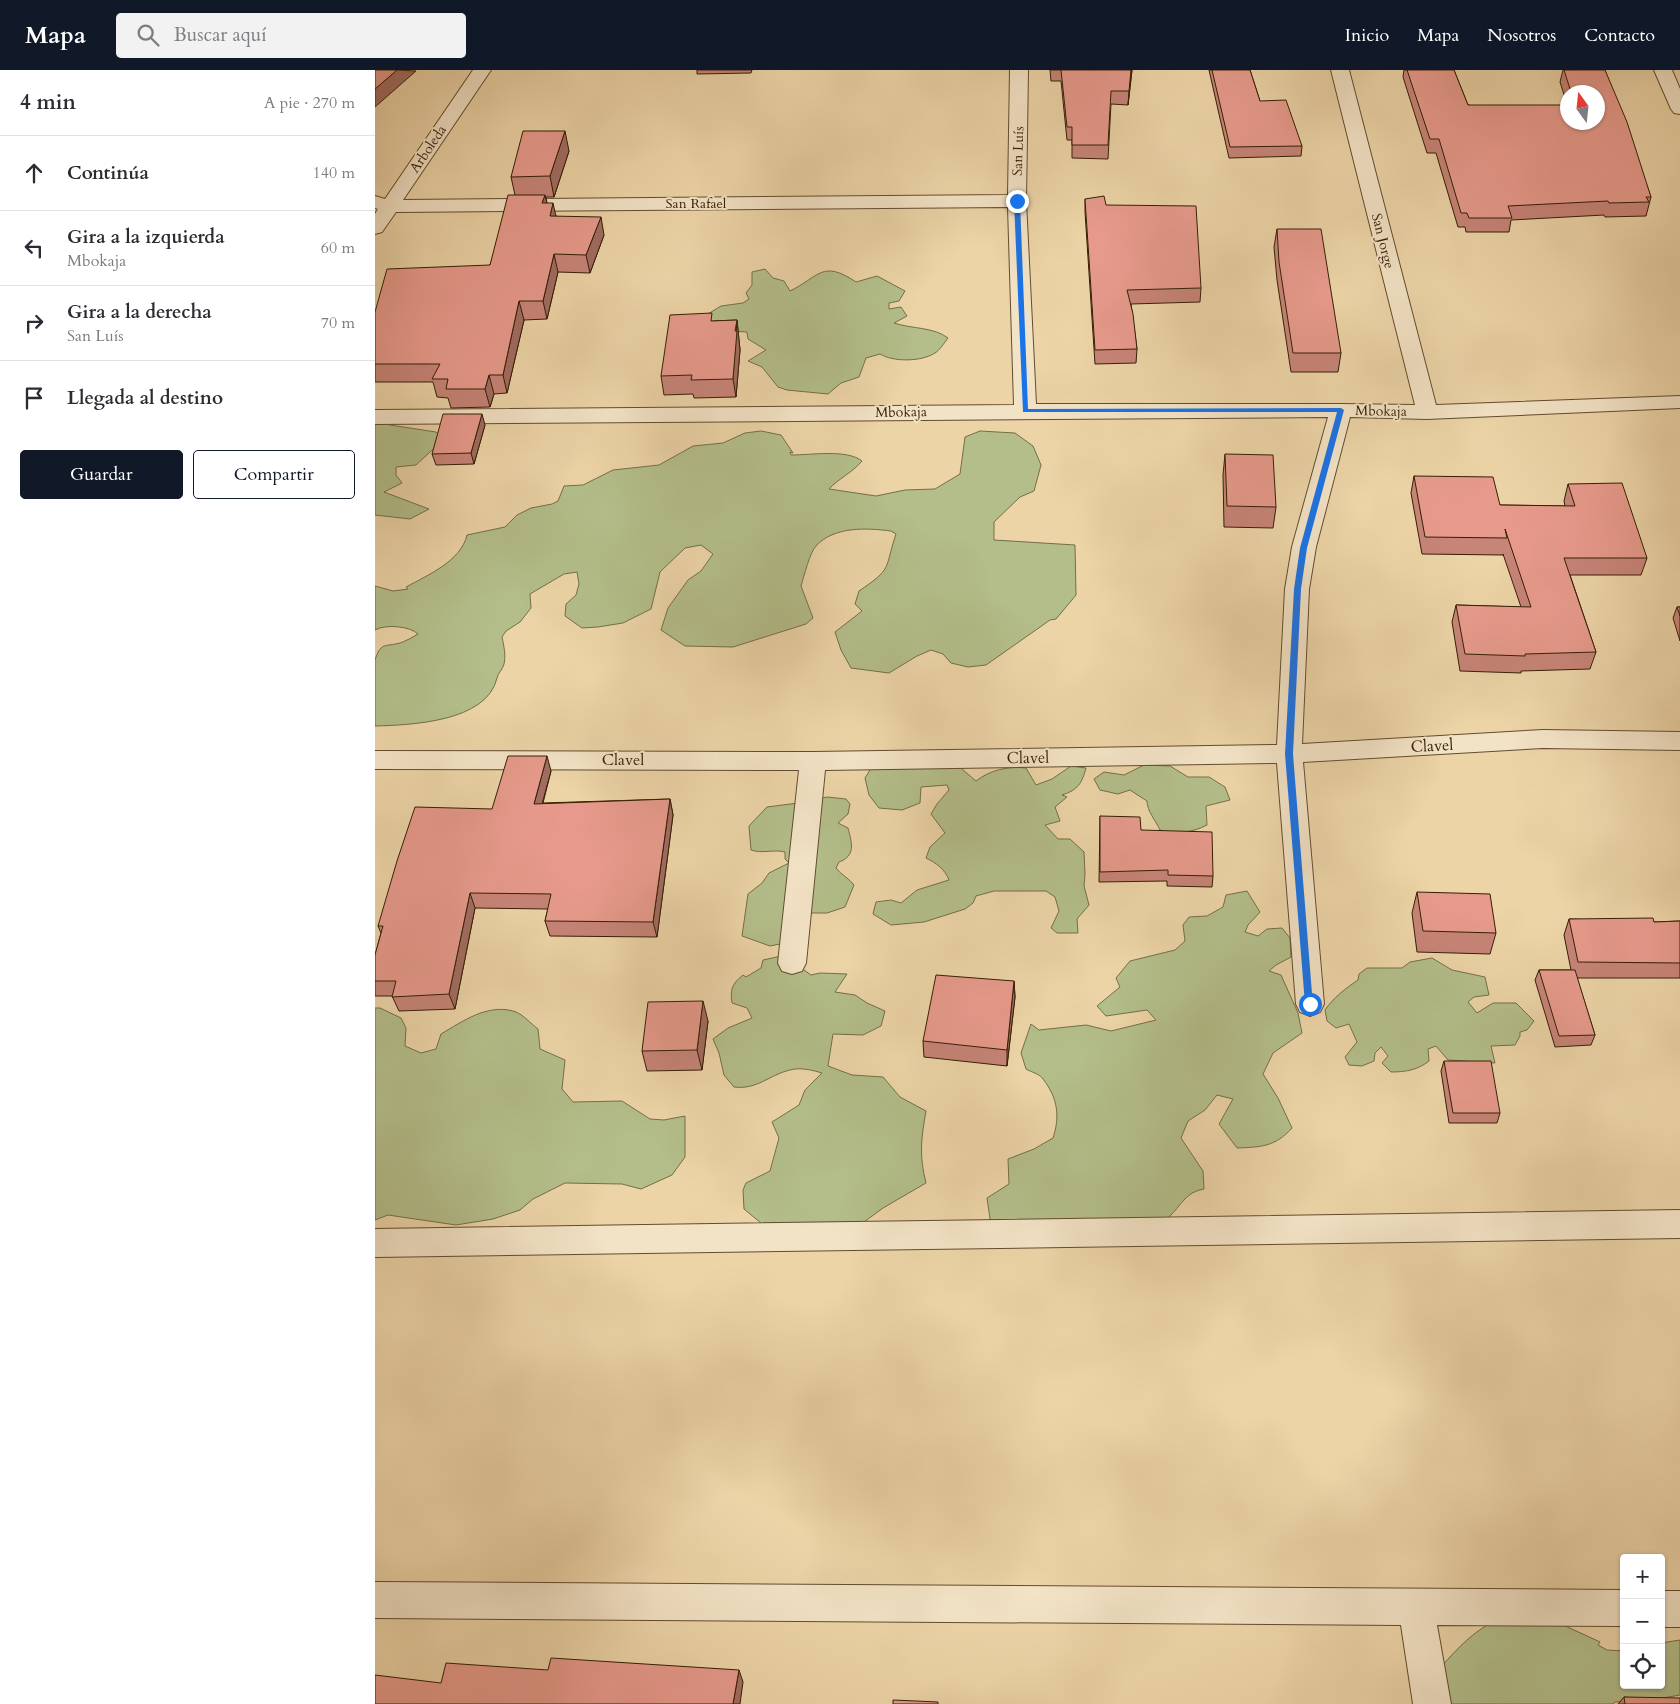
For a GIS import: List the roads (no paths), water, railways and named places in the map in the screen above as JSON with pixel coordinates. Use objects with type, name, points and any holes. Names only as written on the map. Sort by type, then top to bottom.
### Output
[{"type":"street","name":"Arboleda","points":[[375,228],[382,204],[482,70]]},
{"type":"street","name":"San Luís","points":[[1019,70],[1017,201],[1025,411]]},
{"type":"street","name":"San Jorge","points":[[1340,70],[1427,412]]},
{"type":"street","points":[[1663,70],[1680,109]]},
{"type":"street","name":"San Rafael","points":[[382,204],[1017,201]]},
{"type":"street","name":"Mbokaja","points":[[375,417],[1025,411],[1341,410],[1427,412],[1680,402]]},
{"type":"street","points":[[1310,1004],[1289,754],[1297,589],[1304,548],[1341,410]]},
{"type":"street","name":"Clavel","points":[[375,760],[813,761],[1289,754],[1543,739],[1680,741]]},
{"type":"street","points":[[792,963],[813,761]]},
{"type":"street","points":[[375,1243],[1680,1224]]},
{"type":"street","points":[[375,1600],[1620,1608]]},
{"type":"street","points":[[1416,1606],[1433,1704]]},
{"type":"street","points":[[1665,1609],[1680,1609]]}]
